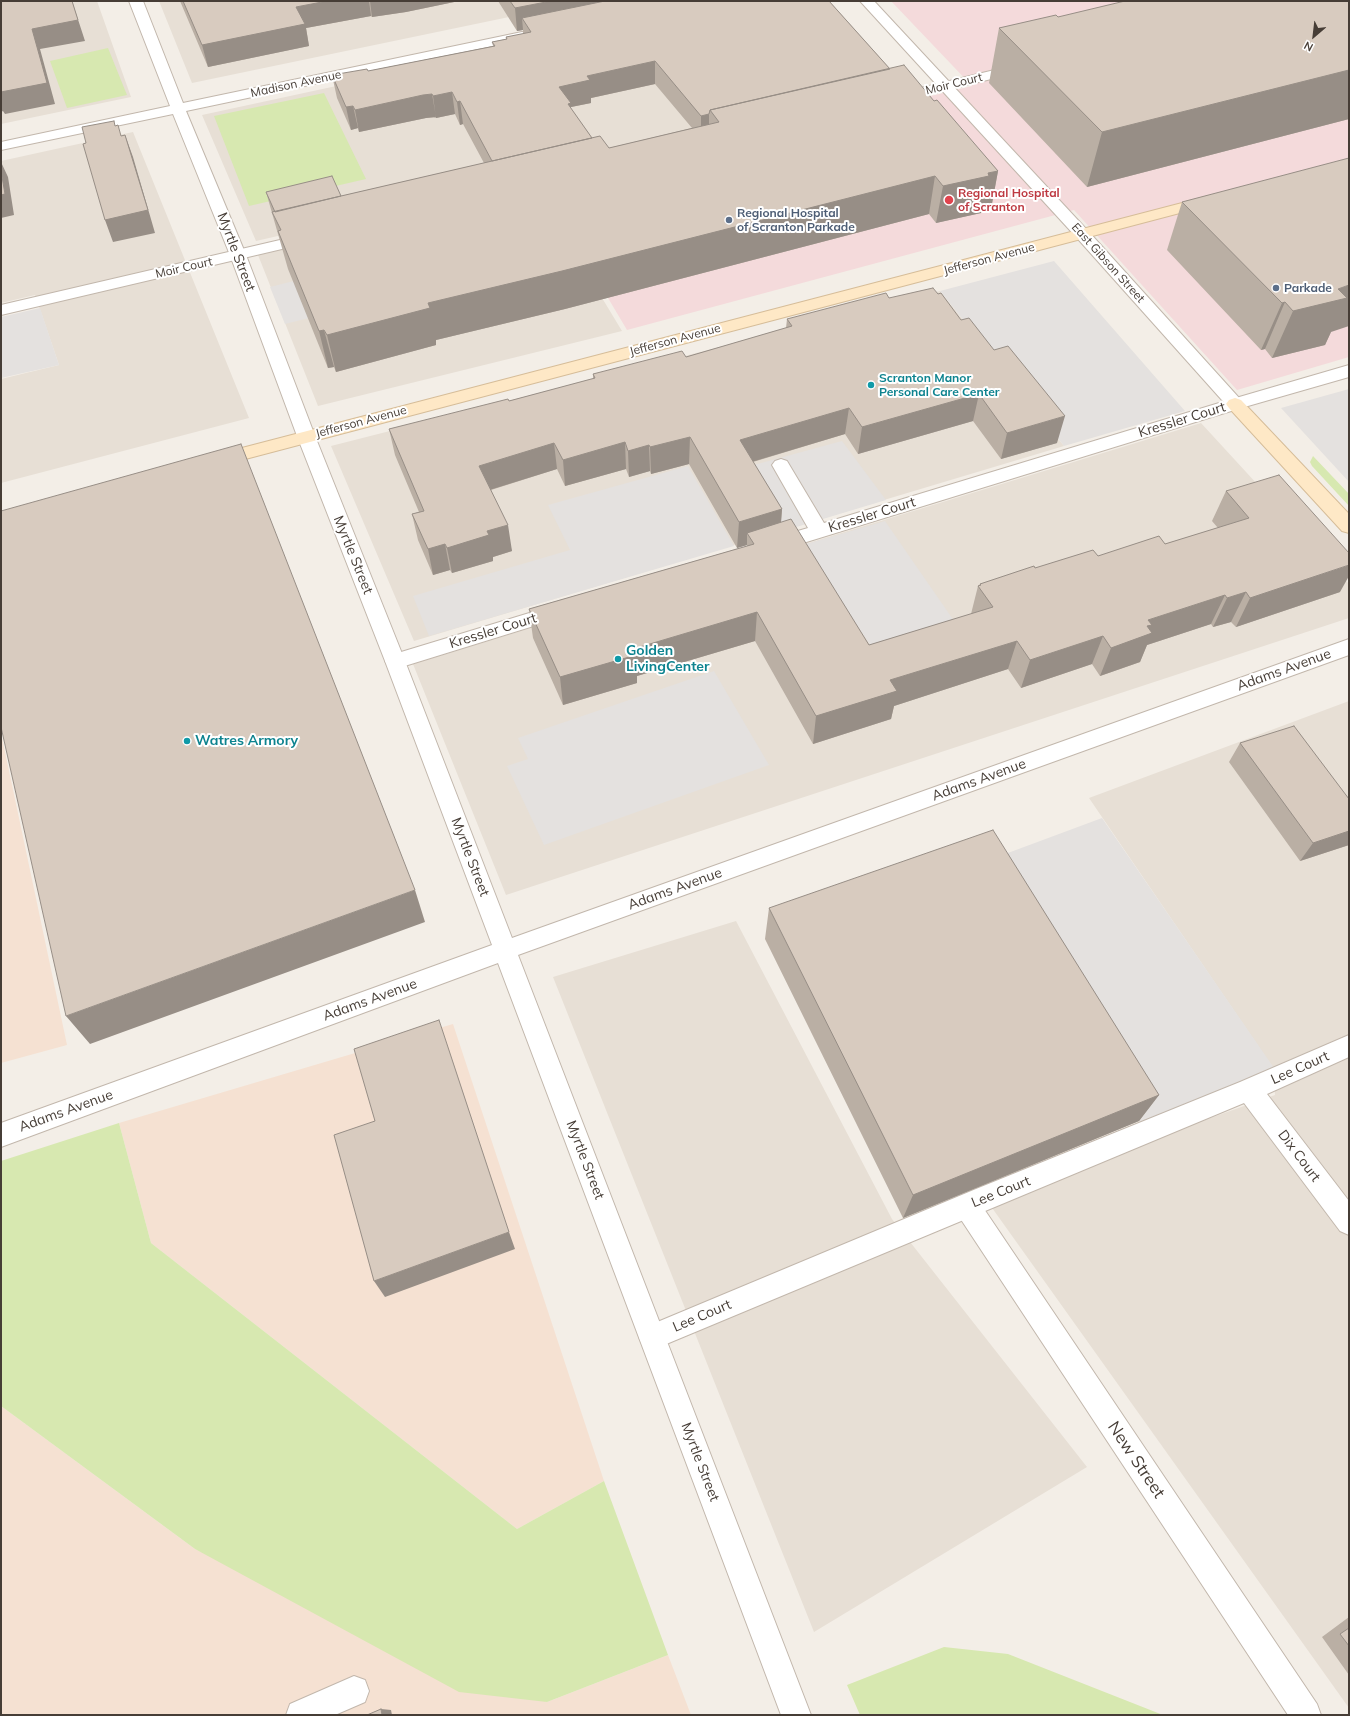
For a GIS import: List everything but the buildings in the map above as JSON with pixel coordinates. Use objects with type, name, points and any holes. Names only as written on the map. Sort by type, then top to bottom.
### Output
[{"type":"main road","name":"Jefferson Avenue","points":[[199,465],[1220,198]]},
{"type":"main road","name":"East Gibson Street","points":[[1235,404],[1349,526]]},
{"type":"street","name":"Myrtle Street","points":[[136,1],[178,109],[238,255],[306,436],[395,661],[796,1715]]},
{"type":"street","name":"East Gibson Street","points":[[867,1],[1083,235],[1235,404]]},
{"type":"street","name":"Madison Avenue","points":[[1,146],[537,32]]},
{"type":"street","name":"Moir Court","points":[[885,101],[1036,64]]},
{"type":"street","name":"Moir Court","points":[[1,310],[323,235]]},
{"type":"street","name":"Kressler Court","points":[[761,549],[1235,404],[1349,371]]},
{"type":"street","points":[[781,465],[819,531]]},
{"type":"street","name":"Kressler Court","points":[[395,661],[577,605]]},
{"type":"street","name":"Adams Avenue","points":[[1,1134],[505,950],[1349,647]]},
{"type":"street","name":"Lee Court","points":[[652,1337],[1249,1090],[1349,1046]]},
{"type":"street","name":"Dix Court","points":[[1249,1090],[1349,1222]]},
{"type":"street","name":"New Street","points":[[967,1206],[1306,1715]]},
{"type":"street","points":[[301,1715],[354,1691]]},
{"type":"shaded area","points":[[1,1],[97,1],[131,97],[1,124]]},
{"type":"shaded area","points":[[159,1],[586,1],[192,83]]},
{"type":"shaded area","points":[[730,1],[904,92],[256,241],[202,115]]},
{"type":"shaded area","name":"Regional Hospital of Scranton","points":[[891,1],[1349,1],[1349,357],[1237,390],[1074,210],[627,330],[544,190],[972,86]]},
{"type":"shaded area","points":[[133,132],[249,418],[1,483],[1,379],[59,365],[35,295],[1,303],[1,161]]},
{"type":"shaded area","points":[[538,192],[622,331],[318,406],[258,255]]},
{"type":"shaded area","points":[[1054,261],[1185,411],[1064,446],[940,291]]},
{"type":"shaded area","points":[[349,267],[365,304],[285,324],[270,287]]},
{"type":"shaded area","points":[[940,291],[1064,446],[414,641],[331,446]]},
{"type":"shaded area","points":[[40,308],[59,365],[1,378],[1,317]]},
{"type":"shaded area","points":[[1349,389],[1349,482],[1281,408]]},
{"type":"shaded area","points":[[1201,423],[1349,584],[1349,618],[506,895],[413,664]]},
{"type":"shaded area","points":[[842,441],[886,500],[783,531],[743,468]]},
{"type":"shaded area","points":[[688,466],[734,546],[429,636],[413,596],[570,550],[548,505]]},
{"type":"shaded area","points":[[885,521],[961,631],[877,655],[803,545]]},
{"type":"shaded area","points":[[714,671],[769,765],[544,845],[507,766],[528,759],[518,738]]},
{"type":"shaded area","points":[[1349,701],[1349,1708],[985,1198],[1275,1095],[1273,1068],[1089,798]]},
{"type":"shaded area","points":[[1,733],[67,1045],[1,1063]]},
{"type":"shaded area","points":[[1102,818],[1274,1068],[1140,1123],[981,863]]},
{"type":"shaded area","points":[[736,921],[892,1219],[1087,1467],[814,1632],[553,977]]},
{"type":"shaded area","points":[[453,1024],[604,1481],[517,1529],[151,1243],[119,1123]]},
{"type":"shaded area","points":[[1,1406],[195,1549],[547,1702],[668,1655],[691,1715],[1,1715]]},
{"type":"green space","points":[[108,48],[127,95],[67,108],[50,61]]},
{"type":"green space","points":[[324,93],[366,179],[249,206],[214,116]]},
{"type":"green space","points":[[1313,456],[1349,494],[1349,506],[1312,466],[1310,462]]},
{"type":"green space","points":[[119,1123],[151,1243],[517,1529],[604,1481],[668,1655],[547,1702],[459,1692],[195,1549],[1,1406],[1,1161]]},
{"type":"green space","points":[[944,1647],[1008,1654],[1163,1715],[860,1715],[847,1685]]},
{"type":"place","name":"Regional Hospital of Scranton","points":[[949,200]]},
{"type":"place","name":"Regional Hospital of Scranton Parkade","points":[[729,220]]},
{"type":"place","name":"Parkade","points":[[1276,288]]},
{"type":"place","name":"Scranton Manor Personal Care Center","points":[[871,385]]},
{"type":"place","name":"Golden LivingCenter","points":[[618,659]]},
{"type":"place","name":"Watres Armory","points":[[187,741]]}]
